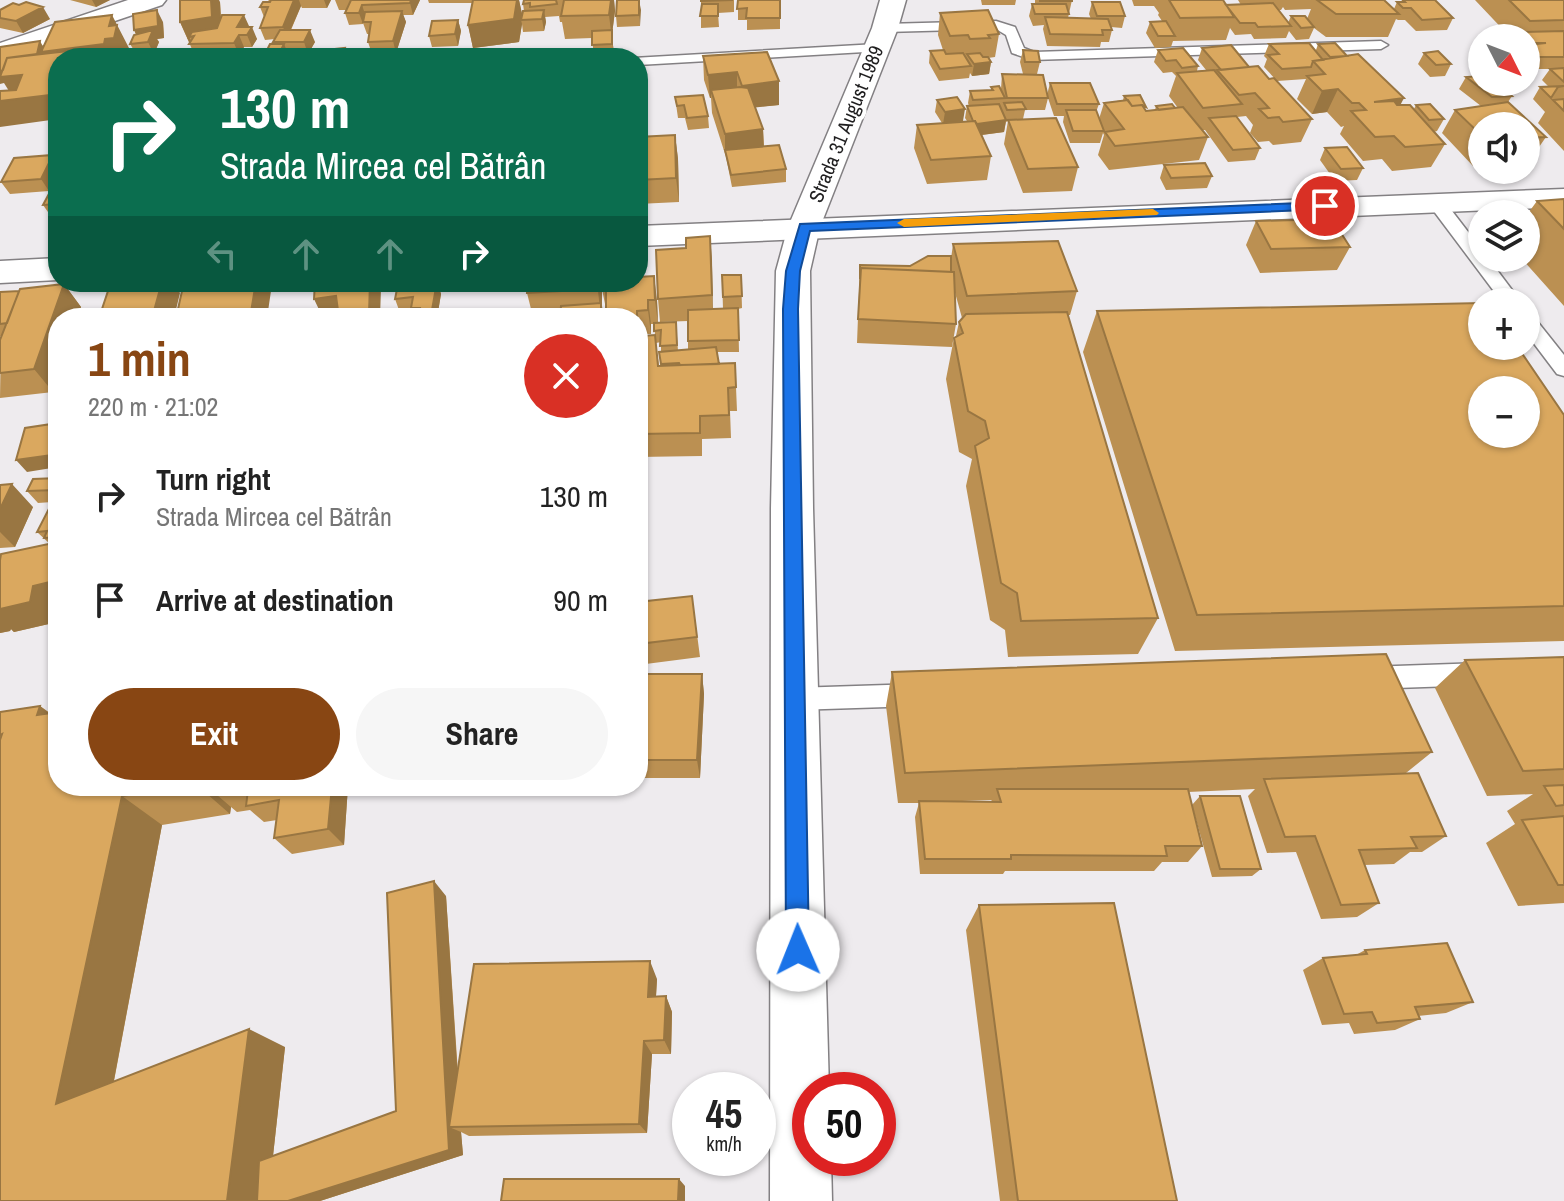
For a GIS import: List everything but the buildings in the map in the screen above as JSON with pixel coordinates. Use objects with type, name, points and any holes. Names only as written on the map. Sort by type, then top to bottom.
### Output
[{"type":"main road","points":[[0,52],[153,0]]},
{"type":"main road","name":"Strada 31 August 1989","points":[[801,1201],[790,309],[801,237],[881,38],[893,0]]},
{"type":"main road","points":[[648,236],[801,237],[1436,202],[1564,198]]},
{"type":"main road","points":[[0,272],[48,270]]},
{"type":"lane","points":[[648,60],[996,25],[1016,36],[1017,50],[1032,56],[1381,45]]},
{"type":"lane","points":[[1436,202],[1501,288]]},
{"type":"lane","points":[[1540,338],[1564,369]]},
{"type":"lane","points":[[1344,679],[1501,673]]},
{"type":"lane","points":[[794,699],[936,694]]},
{"type":"slow traffic","points":[[904,223],[1153,213]]},
{"type":"route","points":[[798,950],[790,309],[793,271],[804,227],[1325,206]]}]
